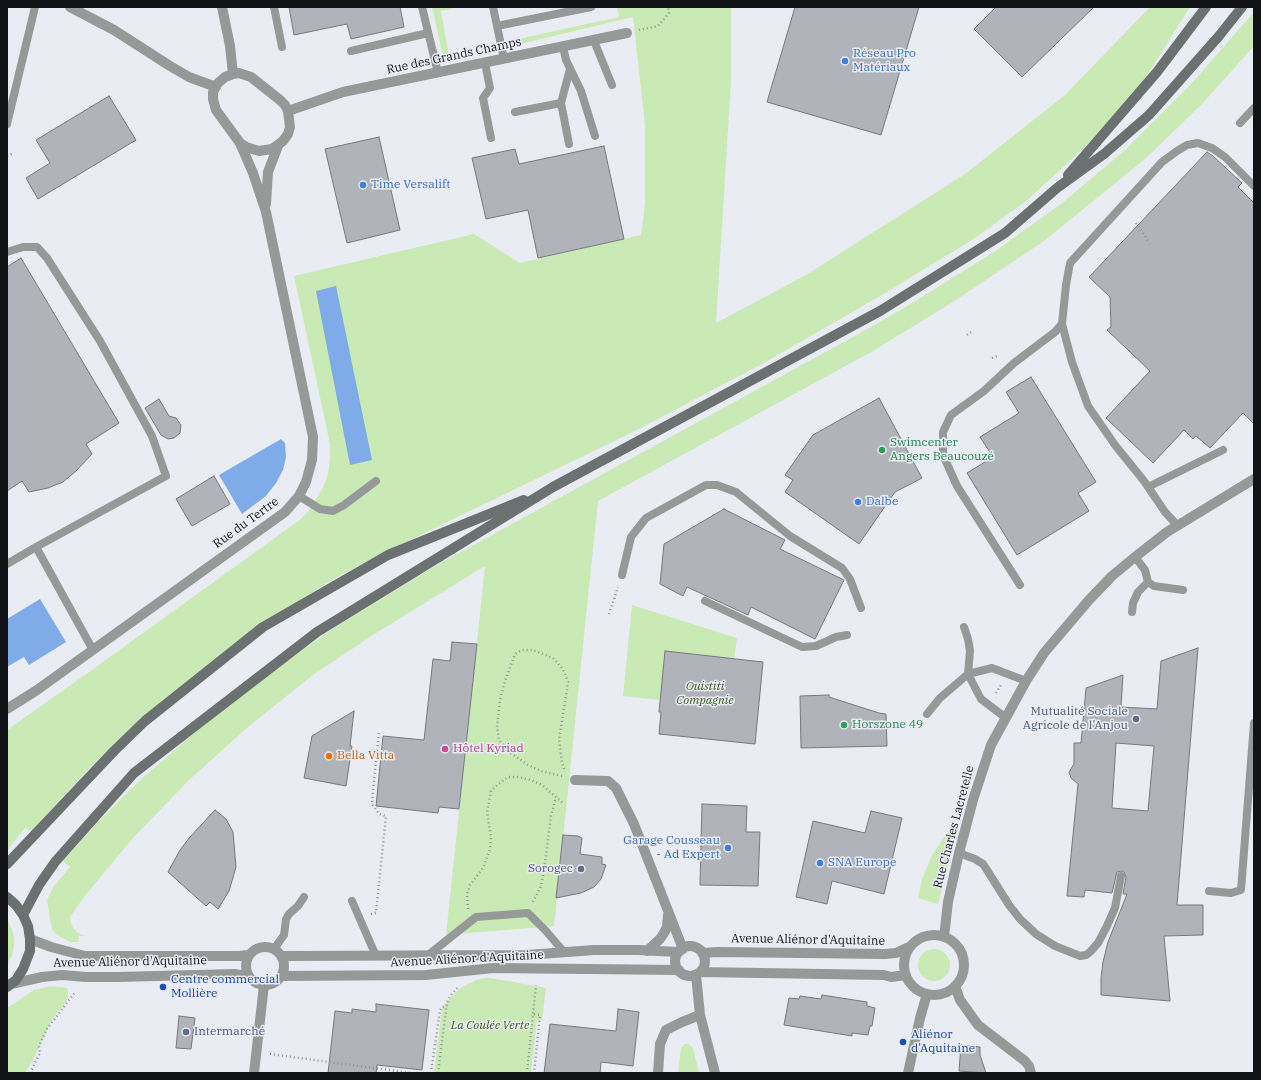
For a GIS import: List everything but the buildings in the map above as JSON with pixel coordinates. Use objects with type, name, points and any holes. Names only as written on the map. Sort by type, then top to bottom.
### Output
[{"type":"main road","points":[[1057,188],[1157,72],[1206,7]]},
{"type":"main road","points":[[23,915],[39,885],[55,862],[134,773],[316,632],[553,487],[880,311],[1005,233],[1057,188],[1104,154],[1148,115],[1219,36],[1242,7]]},
{"type":"main road","points":[[7,864],[114,751],[145,721],[263,627],[388,555],[553,487]]},
{"type":"main road","points":[[7,897],[16,905],[23,915],[28,926],[30,939],[30,951],[26,964],[20,975],[9,986]]},
{"type":"street","points":[[70,7],[114,30],[189,77],[216,87]]},
{"type":"street","points":[[222,7],[230,46],[233,74]]},
{"type":"street","name":"Rue des Grands Champs","points":[[288,111],[343,92],[594,41],[631,32]]},
{"type":"street","points":[[233,74],[245,74],[251,77],[285,105],[288,111],[290,127],[288,134],[278,146],[266,151],[252,150],[240,143],[216,110],[213,99],[216,87],[222,79],[233,74]]},
{"type":"street","name":"Rue du Tertre","points":[[7,709],[37,690],[285,512],[299,496],[310,471],[313,437],[266,212],[253,173],[240,143]]},
{"type":"street","name":"Rue du Tertre","points":[[266,212],[268,172],[278,146]]},
{"type":"street","name":"Rue Charles Lacretelle","points":[[944,937],[948,902],[959,853],[973,800],[991,745],[1026,681],[1044,653],[1089,600],[1112,576],[1134,557],[1156,540],[1254,479]]},
{"type":"street","points":[[571,778],[608,781],[616,788],[634,824],[668,913],[681,951],[676,962],[679,970]]},
{"type":"street","points":[[647,951],[660,939],[664,933],[667,927],[668,913]]},
{"type":"street","name":"Avenue Aliénor d'Aquitaine","points":[[278,953],[376,956],[527,955],[594,950],[681,951],[693,947],[702,953],[885,954],[896,953],[912,946],[916,941],[926,936],[937,935],[944,937]]},
{"type":"street","points":[[912,946],[906,954],[904,966],[908,980],[914,987],[927,994],[940,994],[955,986],[962,975],[964,966],[961,953],[956,944],[944,937]]},
{"type":"street","name":"Avenue Aliénor d'Aquitaine","points":[[30,939],[51,947],[85,956],[248,955]]},
{"type":"street","points":[[265,946],[278,953],[284,966],[281,976],[277,981],[264,985],[253,981],[249,977],[245,966],[248,955],[253,950],[265,946]]},
{"type":"street","points":[[702,953],[704,963],[698,974],[700,1015],[715,1073]]},
{"type":"street","name":"Avenue Aliénor d'Aquitaine","points":[[281,976],[426,975],[500,968],[679,970],[687,976],[698,974],[876,975],[891,977],[906,975]]},
{"type":"street","name":"Avenue Aliénor d'Aquitaine","points":[[9,986],[42,977],[62,975],[117,977],[235,974],[249,977]]},
{"type":"street","points":[[254,1073],[264,985]]},
{"type":"street","points":[[955,986],[960,1000],[978,1025],[1025,1061],[1029,1066],[1031,1073]]},
{"type":"street","points":[[908,1073],[927,994]]},
{"type":"street","points":[[658,1073],[660,1044],[666,1030],[700,1015]]},
{"type":"lane","points":[[7,124],[35,7]]},
{"type":"lane","points":[[274,7],[282,47]]},
{"type":"lane","points":[[422,7],[438,73]]},
{"type":"lane","points":[[493,7],[504,59]]},
{"type":"lane","points":[[497,26],[591,7]]},
{"type":"lane","points":[[351,51],[428,33]]},
{"type":"lane","points":[[594,41],[612,85]]},
{"type":"lane","points":[[563,47],[566,60],[581,91],[595,136]]},
{"type":"lane","points":[[485,63],[490,88],[483,98],[491,138]]},
{"type":"lane","points":[[569,144],[561,102],[570,69]]},
{"type":"lane","points":[[515,112],[561,102]]},
{"type":"lane","points":[[1240,123],[1254,108]]},
{"type":"lane","points":[[1178,526],[1165,512],[1088,406],[1072,362],[1062,324],[1070,263],[1162,162],[1177,150],[1187,145],[1198,143],[1212,148],[1225,157],[1254,186]]},
{"type":"lane","points":[[7,252],[23,247],[37,248],[47,258],[100,341],[152,436],[166,476],[7,564]]},
{"type":"lane","points":[[1020,585],[957,486],[943,455],[943,432],[951,415],[984,391],[1014,363],[1055,332],[1062,324]]},
{"type":"lane","points":[[1148,487],[1223,450]]},
{"type":"lane","points":[[299,496],[320,509],[333,511],[344,505],[376,481]]},
{"type":"lane","points":[[622,575],[631,537],[646,518],[706,485],[717,485],[736,492],[790,536],[842,568],[850,579],[861,608]]},
{"type":"lane","points":[[36,547],[93,650]]},
{"type":"lane","points":[[1134,557],[1145,570],[1148,582],[1154,586],[1183,590]]},
{"type":"lane","points":[[1132,612],[1138,592],[1148,582]]},
{"type":"lane","points":[[705,601],[802,647],[816,646],[836,637],[847,635]]},
{"type":"lane","points":[[964,627],[970,651],[968,674],[981,699],[1006,718]]},
{"type":"lane","points":[[927,714],[940,698],[968,674],[992,668],[1026,681]]},
{"type":"lane","points":[[1209,891],[1231,893],[1240,890],[1254,723]]},
{"type":"lane","points":[[959,853],[975,859],[983,864],[1009,905],[1020,919],[1036,934],[1055,946],[1080,956],[1086,955],[1090,952],[1098,943],[1106,928],[1115,908],[1121,876]]},
{"type":"lane","points":[[278,953],[284,935],[286,919],[304,898]]},
{"type":"lane","points":[[352,901],[376,956]]},
{"type":"lane","points":[[427,956],[476,917],[528,913],[564,952]]},
{"type":"path","points":[[631,32],[658,26],[669,13],[668,7]]},
{"type":"path","points":[[7,156],[12,154]]},
{"type":"path","points":[[1136,223],[1148,241]]},
{"type":"path","points":[[967,335],[971,332]]},
{"type":"path","points":[[992,358],[998,356]]},
{"type":"path","points":[[609,614],[622,575]]},
{"type":"path","points":[[522,650],[533,650],[553,658],[565,674],[568,682],[559,739],[562,763],[571,778],[541,772],[509,752],[500,740],[497,726],[505,681],[515,654],[522,650]]},
{"type":"path","points":[[996,693],[1001,684]]},
{"type":"path","points":[[362,925],[372,913],[376,913],[386,816],[379,814],[372,800],[379,733]]},
{"type":"path","points":[[468,923],[467,894],[470,885],[483,868],[490,849],[491,838],[487,812],[491,791],[501,781],[508,777],[518,777],[531,780],[542,785],[564,804]]},
{"type":"path","points":[[528,913],[541,886],[551,816],[556,796]]},
{"type":"path","points":[[438,1073],[447,1006],[451,995],[461,985]]},
{"type":"path","points":[[527,1073],[536,985]]},
{"type":"path","points":[[30,1073],[40,1053],[39,1046],[47,1029],[76,990]]},
{"type":"path","points":[[431,1073],[440,1010],[442,1007],[447,1006]]},
{"type":"path","points":[[534,1014],[540,1015],[534,1073]]},
{"type":"path","points":[[268,1054],[411,1073]]},
{"type":"green space","points":[[432,7],[452,7],[452,9],[441,11],[449,56],[443,57]]},
{"type":"green space","points":[[617,7],[731,7],[731,81],[716,323],[806,275],[965,174],[1065,95],[1150,7],[1190,7],[1143,82],[1095,136],[1025,202],[972,240],[882,295],[762,364],[639,429],[367,561],[325,584],[230,647],[160,703],[93,764],[31,831],[25,828],[7,851],[7,730],[301,519],[310,509],[323,488],[328,474],[330,444],[294,276],[474,234],[520,263],[641,235],[645,204],[645,125],[633,17],[520,44],[518,39],[619,17]]},
{"type":"green space","points":[[1254,12],[1254,46],[1201,105],[1145,159],[1044,241],[956,300],[873,351],[598,501],[554,926],[446,935],[485,566],[376,633],[313,675],[248,727],[189,780],[133,838],[84,897],[70,917],[70,920],[73,928],[78,933],[86,936],[79,936],[78,942],[70,942],[57,935],[52,930],[47,900],[53,887],[70,867],[63,861],[100,820],[138,782],[208,721],[255,683],[337,626],[437,565],[851,338],[904,308],[994,252],[1062,203],[1124,151],[1191,84]]},
{"type":"green space","name":"Ouistiti Compagnie","points":[[632,605],[737,638],[734,659],[763,662],[755,744],[659,734],[661,712],[659,712],[660,700],[623,696]]},
{"type":"green space","points":[[953,824],[958,825],[938,904],[918,898],[922,879],[932,855]]},
{"type":"green space","points":[[7,919],[14,936],[14,947],[12,956],[7,965]]},
{"type":"green space","points":[[931,949],[937,949],[947,956],[950,965],[949,971],[943,978],[937,981],[931,981],[921,974],[918,968],[918,962],[925,952]]},
{"type":"green space","name":"La Coulée Verte","points":[[483,978],[491,978],[546,988],[542,1020],[537,1020],[531,1073],[434,1073],[442,1008],[461,988]]},
{"type":"green space","points":[[51,986],[67,988],[68,999],[53,1018],[32,1062],[25,1073],[7,1073],[7,1008],[34,990]]},
{"type":"green space","points":[[685,1044],[688,1044],[693,1048],[699,1073],[678,1073],[681,1048]]},
{"type":"water","points":[[336,286],[372,460],[350,465],[316,291]]},
{"type":"water","points":[[281,439],[285,443],[286,457],[283,470],[276,483],[266,496],[242,514],[219,475]]},
{"type":"water","points":[[40,599],[66,642],[29,665],[24,657],[7,667],[7,619]]},
{"type":"place","name":"Réseau Pro Matériaux","points":[[845,61]]},
{"type":"place","name":"Time Versalift","points":[[363,185]]},
{"type":"place","name":"Swimcenter Angers Beaucouzé","points":[[882,450]]},
{"type":"place","name":"Dalbe","points":[[858,502]]},
{"type":"place","name":"Mutualité Sociale Agricole de l'Anjou","points":[[1136,719]]},
{"type":"place","name":"Horszone 49","points":[[844,725]]},
{"type":"place","name":"Hôtel Kyriad","points":[[445,749]]},
{"type":"place","name":"Bella Vitta","points":[[329,756]]},
{"type":"place","name":"Garage Cousseau - Ad Expert","points":[[728,848]]},
{"type":"place","name":"SNA Europe","points":[[820,863]]},
{"type":"place","name":"Sorogec","points":[[581,869]]},
{"type":"place","name":"Centre commercial Mollière","points":[[163,987]]},
{"type":"place","name":"Intermarché","points":[[186,1032]]},
{"type":"place","name":"Aliénor d’Aquitaine","points":[[903,1042]]}]
